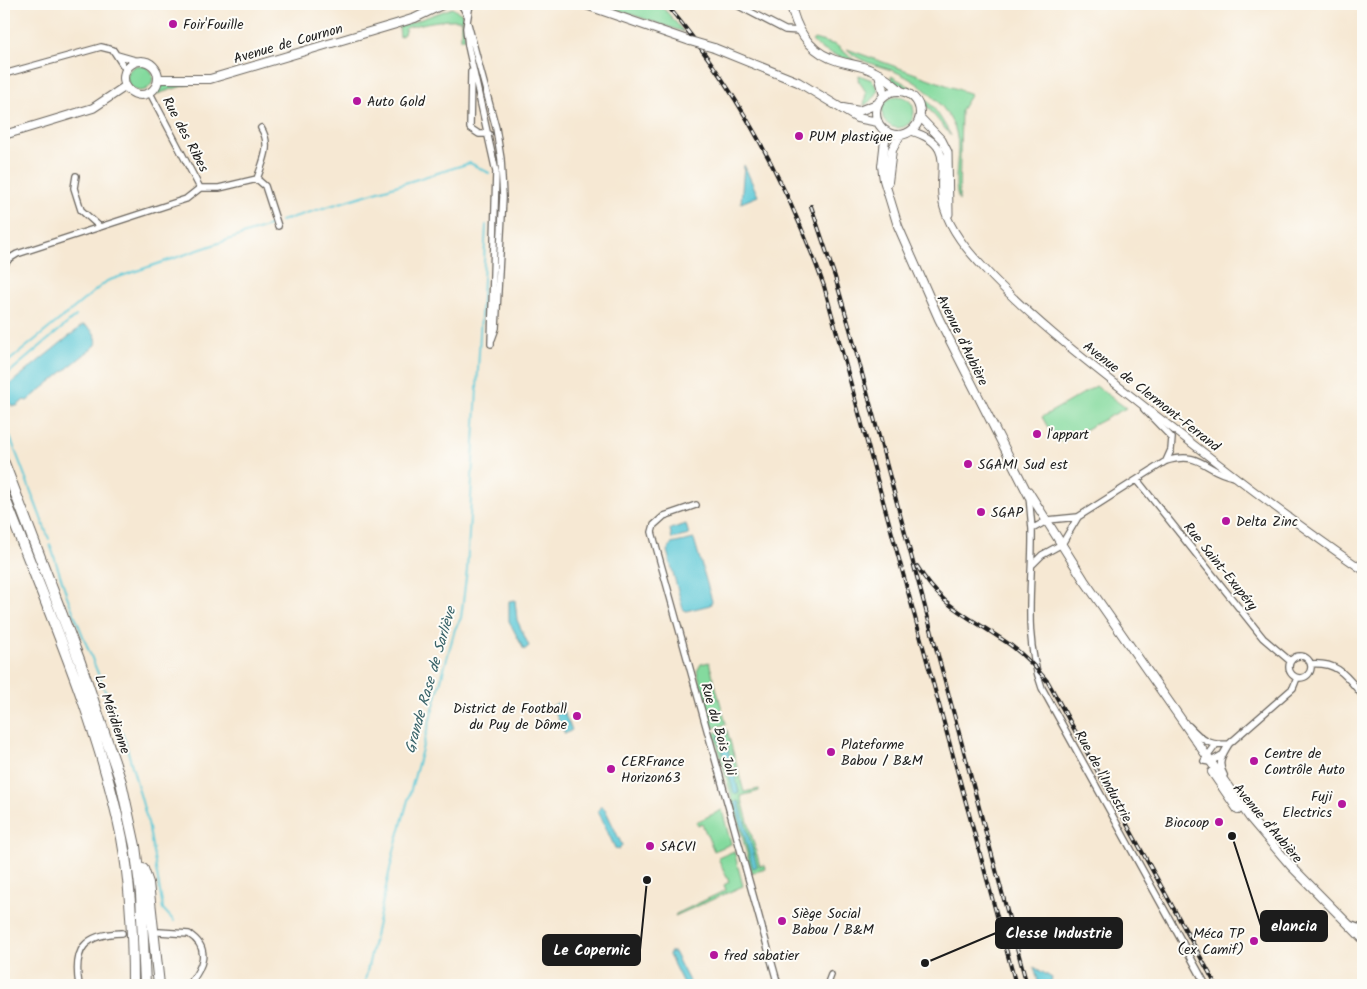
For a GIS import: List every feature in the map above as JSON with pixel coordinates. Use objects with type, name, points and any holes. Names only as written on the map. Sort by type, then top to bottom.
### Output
[{"type":"highway","name":"La Méridienne","points":[[4,463],[103,724],[121,782],[135,846],[142,894],[145,985]]},
{"type":"highway","name":"La Méridienne","points":[[4,496],[82,702],[109,785],[122,841],[129,890],[133,985]]},
{"type":"highway","points":[[135,846],[148,883],[159,985]]},
{"type":"main road","name":"Avenue de Cournon","points":[[194,79],[414,16],[430,4]]},
{"type":"main road","name":"Avenue de Cournon","points":[[158,79],[210,79],[415,18],[444,4]]},
{"type":"main road","points":[[583,4],[714,48],[793,80],[857,118],[878,122],[886,131],[900,135],[911,131],[920,117],[921,110],[914,96],[900,90],[879,74],[821,54],[812,47],[800,31],[792,4]]},
{"type":"main road","points":[[138,61],[145,61],[157,71],[158,79],[154,89],[150,92],[136,94],[126,86],[124,78],[126,70],[138,61]]},
{"type":"main road","points":[[879,74],[884,95]]},
{"type":"main road","points":[[4,135],[94,108],[126,86]]},
{"type":"main road","points":[[878,122],[878,104],[884,95],[900,90]]},
{"type":"main road","points":[[839,107],[860,110],[878,104]]},
{"type":"main road","name":"Avenue d'Aubière","points":[[886,131],[882,166],[898,226],[927,293],[978,397],[1029,494],[1060,545],[1170,704],[1236,807],[1273,853],[1363,945]]},
{"type":"main road","name":"Avenue d'Aubière","points":[[888,194],[889,166],[894,144],[900,135]]},
{"type":"main road","name":"Avenue d'Aubière","points":[[1207,760],[1250,818],[1291,866],[1363,939]]},
{"type":"street","points":[[461,4],[468,21],[496,128],[502,178],[496,328],[491,344],[497,196],[495,159],[472,68],[466,34],[468,21],[470,4]]},
{"type":"street","points":[[735,4],[786,30],[800,31]]},
{"type":"street","points":[[4,74],[101,47],[113,50],[126,70]]},
{"type":"street","points":[[117,55],[138,61]]},
{"type":"street","points":[[472,68],[470,128],[480,134],[489,136]]},
{"type":"street","name":"Rue des Ribes","points":[[150,92],[200,188]]},
{"type":"street","name":"Avenue de Clermont-Ferrand","points":[[920,117],[927,127],[942,140],[948,152],[949,217]]},
{"type":"street","points":[[261,128],[266,136],[267,144],[257,179],[265,186],[278,226]]},
{"type":"street","name":"Avenue de Clermont-Ferrand","points":[[911,131],[928,137],[941,151],[943,200],[952,228],[968,250],[1009,294],[1043,325],[1235,478],[1363,570]]},
{"type":"street","points":[[76,176],[74,188],[81,210],[100,227]]},
{"type":"street","name":"Rue des Ribes","points":[[4,265],[17,254],[186,199],[200,188],[219,188],[257,179]]},
{"type":"street","points":[[1127,392],[1172,438],[1171,450],[1166,462]]},
{"type":"street","points":[[1032,529],[1046,521],[1078,517],[1166,462],[1182,457],[1197,459],[1220,475],[1235,478]]},
{"type":"street","name":"Rue Saint-Exupéry","points":[[1138,481],[1263,638],[1290,661]]},
{"type":"street","name":"Rue de l'Industrie","points":[[1029,494],[1033,564],[1028,605],[1029,636],[1042,688],[1206,985]]},
{"type":"street","name":"Rue du Bois Joli","points":[[696,505],[664,516],[654,525],[652,532],[778,985]]},
{"type":"street","points":[[1033,564],[1042,555],[1060,545],[1078,517]]},
{"type":"street","points":[[1297,678],[1289,671],[1290,661],[1296,656],[1304,656],[1311,664],[1321,664],[1339,669],[1363,696]]},
{"type":"street","points":[[1297,678],[1308,675],[1311,664]]},
{"type":"street","points":[[1207,760],[1222,755],[1229,744],[1293,688],[1297,678]]},
{"type":"street","name":"Avenue d'Aubière","points":[[1170,704],[1201,739],[1215,746]]},
{"type":"street","points":[[1207,760],[1215,746],[1229,744]]},
{"type":"street","name":"Avenue d'Aubière","points":[[1222,755],[1220,768],[1250,818]]},
{"type":"street","points":[[1349,924],[1363,929]]},
{"type":"street","points":[[159,932],[189,934],[201,946],[203,962],[189,985]]},
{"type":"street","points":[[79,985],[77,964],[82,948],[88,941],[100,936],[122,933]]},
{"type":"street","points":[[824,985],[828,983],[831,975]]},
{"type":"green space","points":[[600,4],[660,4],[684,32]]},
{"type":"green space","points":[[452,8],[462,14],[464,39],[461,39],[461,20],[420,24],[406,28],[404,34],[400,37],[399,27]]},
{"type":"green space","points":[[814,39],[836,45],[855,61],[827,52],[812,41]]},
{"type":"green space","points":[[847,49],[971,94],[961,110],[959,201],[956,184],[958,140],[952,122],[946,112],[930,94],[911,80],[891,70],[861,60]]},
{"type":"green space","points":[[140,65],[149,69],[153,78],[149,87],[140,91],[131,87],[127,78],[131,69]]},
{"type":"green space","points":[[859,75],[872,80],[878,89],[875,97],[864,106],[866,92],[858,80]]},
{"type":"green space","points":[[891,76],[927,100],[951,136],[924,103],[891,79]]},
{"type":"green space","points":[[192,82],[157,94],[158,88],[165,84]]},
{"type":"green space","points":[[898,96],[904,97],[909,101],[913,106],[913,118],[909,123],[904,127],[898,128],[892,127],[887,123],[883,118],[882,112],[883,106],[887,101],[892,97]]},
{"type":"green space","points":[[1096,386],[1126,408],[1061,442],[1059,439],[1056,441],[1042,417]]},
{"type":"green space","points":[[709,662],[726,724],[713,728],[697,671],[701,664]]},
{"type":"green space","points":[[727,730],[744,792],[759,789],[759,791],[741,796],[760,866],[764,865],[765,869],[752,873],[714,733]]},
{"type":"green space","points":[[722,810],[731,844],[714,851],[702,824],[698,826],[696,822]]},
{"type":"green space","points":[[734,851],[743,886],[675,916],[726,890],[724,885],[729,882],[718,858]]},
{"type":"water","points":[[744,165],[758,196],[741,203]]},
{"type":"water","points":[[83,325],[94,333],[96,345],[27,401],[24,400],[17,406],[12,406],[4,395],[5,388]]},
{"type":"water","points":[[686,524],[689,535],[672,539],[670,529]]},
{"type":"water","points":[[694,539],[712,601],[710,605],[686,611],[683,609],[667,551],[671,544]]},
{"type":"water","points":[[515,600],[517,620],[529,646],[524,650],[509,621],[509,601]]},
{"type":"water","points":[[559,702],[572,730],[565,734],[552,706]]},
{"type":"water","points":[[724,734],[739,792],[734,794],[718,736]]},
{"type":"water","points":[[739,801],[757,866],[753,868],[735,802]]},
{"type":"water","points":[[601,806],[605,809],[622,845],[619,850],[615,848],[598,811]]},
{"type":"water","points":[[670,952],[674,952],[691,985],[684,985],[669,955]]},
{"type":"water","points":[[1034,967],[1052,978],[1050,985],[1039,985]]},
{"type":"waterway","points":[[281,221],[470,163],[489,173]]},
{"type":"waterway","points":[[4,365],[107,281],[272,225]]},
{"type":"waterway","name":"Grande Rase de Sarliève","points":[[364,985],[394,851],[455,629],[461,618],[467,570],[486,225]]},
{"type":"waterway","points":[[4,377],[76,316]]},
{"type":"waterway","points":[[4,413],[4,421],[49,539]]},
{"type":"waterway","points":[[50,544],[67,596],[125,741],[148,823],[163,909],[174,921]]},
{"type":"railway","points":[[666,4],[715,69],[758,138],[794,210],[824,286],[1016,985]]},
{"type":"railway","points":[[811,206],[850,329],[1027,985]]},
{"type":"railway","points":[[917,566],[926,580],[944,600],[1007,642],[1048,682],[1216,985]]},
{"type":"place","name":"Foir'Fouille","points":[[173,24]]},
{"type":"place","name":"Auto Gold","points":[[357,101]]},
{"type":"place","name":"PUM plastique","points":[[799,136]]},
{"type":"place","name":"l'appart","points":[[1037,434]]},
{"type":"place","name":"SGAMI Sud est","points":[[968,464]]},
{"type":"place","name":"SGAP","points":[[981,512]]},
{"type":"place","name":"Delta Zinc","points":[[1226,521]]},
{"type":"place","name":"District de Football du Puy de Dôme","points":[[577,716]]},
{"type":"place","name":"Plateforme Babou / B&M","points":[[831,752]]},
{"type":"place","name":"Centre de Contrôle Auto","points":[[1254,761]]},
{"type":"place","name":"CERFrance Horizon63","points":[[611,769]]},
{"type":"place","name":"Fuji Electrics","points":[[1342,804]]},
{"type":"place","name":"Biocoop","points":[[1219,822]]},
{"type":"place","name":"elancia","points":[[1232,836]]},
{"type":"place","name":"SACVI","points":[[650,846]]},
{"type":"place","name":"Le Copernic","points":[[647,880]]},
{"type":"place","name":"Siège Social Babou / B&M","points":[[782,921]]},
{"type":"place","name":"Méca TP (ex Camif)","points":[[1254,941]]},
{"type":"place","name":"fred sabatier","points":[[714,955]]},
{"type":"place","name":"Clesse Industrie","points":[[925,963]]}]
